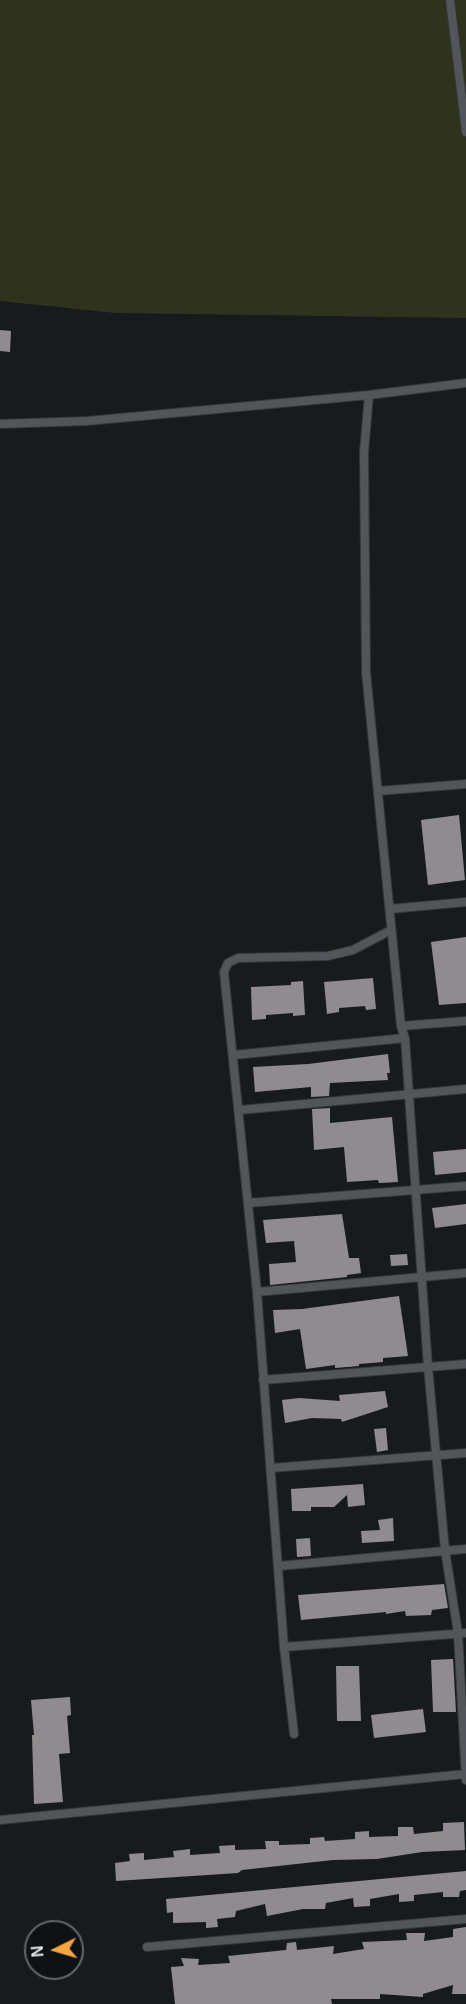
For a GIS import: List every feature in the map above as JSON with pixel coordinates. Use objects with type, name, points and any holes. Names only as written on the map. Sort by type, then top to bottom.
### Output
[{"type":"lane","points":[[450,0],[466,132]]},
{"type":"lane","points":[[0,424],[87,421],[369,395],[466,383]]},
{"type":"lane","points":[[0,1820],[466,1776],[462,1633],[445,1550],[428,1367],[405,1038],[401,1026],[366,672],[364,452],[369,395]]},
{"type":"lane","points":[[378,791],[466,784]]},
{"type":"lane","points":[[390,909],[466,902]]},
{"type":"lane","points":[[294,1734],[257,1292],[224,972],[228,963],[238,958],[328,956],[353,950],[391,930]]},
{"type":"lane","points":[[401,1026],[466,1021]]},
{"type":"lane","points":[[234,1054],[405,1038]]},
{"type":"lane","points":[[240,1110],[466,1089]]},
{"type":"lane","points":[[248,1203],[466,1186]]},
{"type":"lane","points":[[257,1292],[466,1273]]},
{"type":"lane","points":[[263,1380],[466,1364]]},
{"type":"lane","points":[[271,1468],[466,1453]]},
{"type":"lane","points":[[279,1566],[466,1549]]},
{"type":"lane","points":[[285,1647],[462,1633]]},
{"type":"lane","points":[[147,1947],[466,1919]]},
{"type":"green space","points":[[0,0],[466,0],[466,318],[116,313],[0,301]]},
{"type":"building","points":[[0,330],[11,331],[10,352],[0,351]]},
{"type":"building","points":[[459,815],[465,880],[428,885],[421,820]]},
{"type":"building","points":[[466,937],[466,1003],[439,1005],[431,942]]},
{"type":"building","points":[[373,978],[376,1009],[366,1010],[365,1006],[339,1008],[339,1012],[327,1014],[324,982]]},
{"type":"building","points":[[303,981],[305,1015],[293,1016],[293,1013],[266,1015],[266,1019],[252,1020],[251,987],[291,985],[291,982]]},
{"type":"building","points":[[388,1054],[390,1073],[387,1073],[388,1080],[330,1083],[329,1096],[311,1097],[311,1087],[255,1092],[253,1067],[308,1064]]},
{"type":"building","points":[[330,1108],[330,1123],[392,1117],[398,1182],[379,1183],[378,1180],[347,1182],[344,1147],[314,1150],[312,1109]]},
{"type":"building","points":[[466,1149],[466,1172],[435,1175],[433,1152]]},
{"type":"building","points":[[466,1204],[466,1224],[435,1228],[432,1208]]},
{"type":"building","points":[[342,1214],[349,1258],[359,1258],[361,1273],[347,1275],[347,1277],[270,1285],[269,1264],[296,1262],[294,1241],[266,1243],[263,1220]]},
{"type":"building","points":[[407,1254],[408,1265],[391,1266],[390,1255]]},
{"type":"building","points":[[399,1296],[408,1356],[383,1358],[383,1362],[359,1364],[359,1366],[335,1368],[335,1365],[306,1369],[300,1329],[275,1333],[273,1310],[302,1309]]},
{"type":"building","points":[[385,1391],[388,1407],[342,1422],[341,1419],[312,1418],[285,1423],[282,1400],[299,1398],[340,1401],[339,1395]]},
{"type":"building","points":[[386,1428],[388,1450],[377,1452],[374,1429]]},
{"type":"building","points":[[363,1484],[365,1505],[348,1507],[347,1495],[334,1507],[311,1507],[311,1511],[292,1511],[291,1489]]},
{"type":"building","points":[[393,1518],[394,1541],[362,1543],[361,1531],[380,1530],[378,1520]]},
{"type":"building","points":[[310,1538],[311,1556],[297,1557],[296,1539]]},
{"type":"building","points":[[444,1584],[448,1608],[432,1610],[431,1615],[406,1616],[405,1611],[301,1620],[298,1595]]},
{"type":"building","points":[[453,1659],[456,1712],[433,1712],[431,1660]]},
{"type":"building","points":[[336,1666],[359,1666],[361,1721],[337,1721]]},
{"type":"building","points":[[70,1697],[71,1715],[67,1716],[70,1753],[59,1754],[63,1802],[34,1804],[32,1735],[34,1735],[31,1700]]},
{"type":"building","points":[[423,1709],[426,1732],[374,1738],[371,1715]]},
{"type":"building","points":[[464,1822],[465,1850],[422,1852],[377,1859],[333,1860],[242,1870],[238,1873],[116,1881],[115,1863],[130,1861],[129,1854],[144,1853],[144,1860],[174,1857],[173,1851],[190,1849],[190,1855],[220,1853],[219,1846],[235,1845],[235,1850],[266,1849],[265,1841],[279,1841],[279,1845],[310,1844],[310,1838],[324,1837],[325,1841],[355,1839],[355,1832],[369,1831],[369,1837],[398,1836],[398,1827],[413,1827],[414,1834],[443,1831],[443,1823]]},
{"type":"building","points":[[466,1871],[466,1890],[460,1891],[459,1897],[443,1897],[443,1892],[414,1895],[414,1901],[399,1902],[399,1894],[370,1899],[370,1906],[354,1907],[353,1898],[326,1903],[325,1909],[303,1909],[267,1916],[265,1904],[236,1911],[235,1917],[217,1919],[218,1927],[206,1928],[206,1922],[173,1923],[173,1912],[167,1913],[166,1899]]},
{"type":"building","points":[[466,1927],[466,1994],[452,1994],[453,1985],[423,1994],[423,1997],[380,1994],[380,1999],[331,1999],[332,2004],[175,2004],[171,1967],[184,1966],[181,1958],[199,1959],[198,1965],[230,1963],[228,1956],[286,1950],[287,1943],[296,1942],[297,1950],[334,1946],[333,1954],[364,1949],[362,1942],[407,1940],[406,1933],[425,1933],[424,1941],[453,1937],[453,1929]]}]
